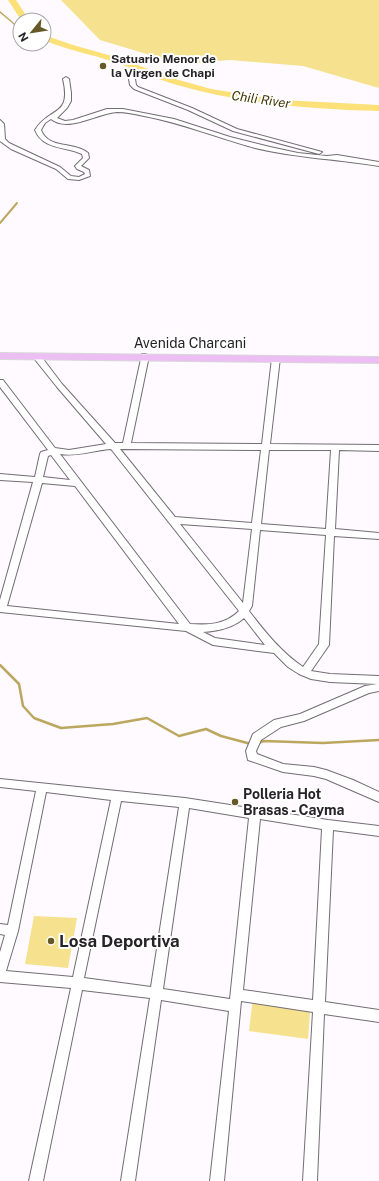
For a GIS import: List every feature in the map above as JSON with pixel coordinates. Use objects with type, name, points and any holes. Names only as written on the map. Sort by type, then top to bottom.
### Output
[{"type":"main road","name":"Avenida Charcani","points":[[0,356],[145,356],[379,360]]},
{"type":"street","points":[[131,73],[133,85],[142,91],[190,109],[219,124],[256,137],[341,158],[379,164]]},
{"type":"street","points":[[0,122],[2,140],[32,157],[59,169],[67,176],[77,179],[84,178],[88,175],[87,171],[79,168],[78,166],[86,158],[85,153],[45,141],[39,135],[38,130],[43,122],[66,106],[68,100],[68,88],[66,79]]},
{"type":"street","points":[[55,115],[54,119],[57,122],[68,124],[102,112],[120,110],[165,118],[228,138],[290,152],[326,158],[341,158]]},
{"type":"street","points":[[126,446],[145,356]]},
{"type":"street","points":[[37,357],[85,416],[112,446],[244,612],[277,650],[294,666],[304,672],[322,678],[369,678],[379,680]]},
{"type":"street","points":[[276,358],[265,449],[255,526],[247,606],[239,619],[229,624],[214,628],[188,628],[1,609],[38,481],[44,454],[54,451],[69,453],[98,447],[112,446],[265,449],[379,448]]},
{"type":"street","points":[[0,382],[188,628],[212,641],[277,650]]},
{"type":"street","points":[[304,672],[324,645],[335,449]]},
{"type":"street","points":[[0,478],[78,483]]},
{"type":"street","points":[[172,520],[379,536]]},
{"type":"street","points":[[379,687],[368,689],[302,718],[278,723],[257,737],[251,751],[252,757],[268,764],[288,769],[304,769],[325,774],[361,787],[379,797]]},
{"type":"street","points":[[0,783],[185,803],[328,825],[379,831]]},
{"type":"street","points":[[0,970],[12,931],[42,787]]},
{"type":"street","points":[[36,1181],[116,796]]},
{"type":"street","points":[[128,1181],[185,803]]},
{"type":"street","points":[[217,1181],[237,1000],[255,814]]},
{"type":"street","points":[[310,1181],[328,825]]},
{"type":"street","points":[[0,929],[12,931]]},
{"type":"street","points":[[0,976],[78,982],[157,992],[318,1007],[379,1016]]},
{"type":"shaded area","points":[[61,0],[379,0],[379,88],[303,66],[230,60],[180,64],[100,40]]},
{"type":"shaded area","name":"Losa Deportiva","points":[[34,916],[77,918],[68,968],[25,964]]},
{"type":"shaded area","points":[[253,997],[311,1000],[308,1039],[249,1031]]},
{"type":"waterway","points":[[12,0],[20,12]]},
{"type":"waterway","points":[[0,12],[12,22]]},
{"type":"waterway","name":"Chili River","points":[[52,41],[116,60],[169,80],[234,96],[282,103],[330,107],[379,108]]},
{"type":"waterway","points":[[0,223],[17,203]]},
{"type":"waterway","points":[[0,665],[19,684],[23,706],[34,718],[61,728],[113,724],[147,718],[179,736],[206,729],[221,736],[251,744]]},
{"type":"waterway","points":[[258,743],[264,741],[323,743],[379,740]]},
{"type":"place","name":"Satuario Menor de la Virgen de Chapi","points":[[103,66]]},
{"type":"place","name":"Polleria Hot Brasas - Cayma","points":[[235,802]]},
{"type":"place","name":"Losa Deportiva","points":[[51,941]]}]
